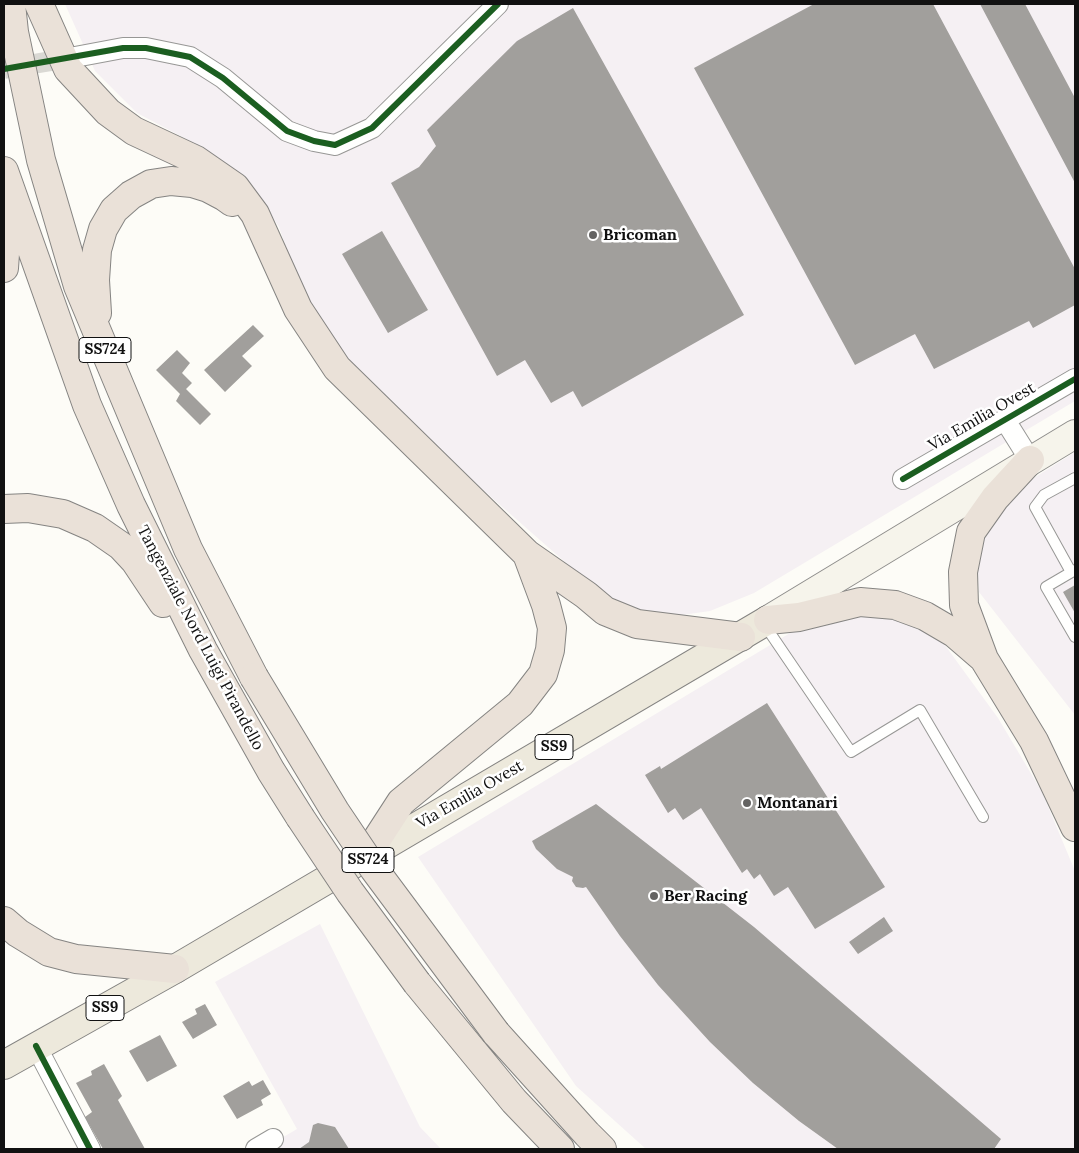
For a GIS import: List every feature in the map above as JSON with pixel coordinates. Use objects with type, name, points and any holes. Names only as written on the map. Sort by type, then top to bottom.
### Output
[{"type":"highway","name":"Tangenziale Nord Luigi Pirandello","points":[[11,4],[14,32],[41,160],[78,286],[188,549],[254,677],[325,795],[374,869],[496,1033],[586,1134],[602,1149]]},
{"type":"highway","points":[[39,4],[68,69],[108,112],[134,131],[196,160],[235,187],[255,214],[298,309],[337,368],[527,554],[586,595],[605,611],[638,624],[757,627],[860,602],[895,604],[924,616],[954,633],[984,659]]},
{"type":"highway","name":"Tangenziale Nord Luigi Pirandello","points":[[4,171],[87,406],[131,505],[223,687],[280,786],[350,892],[417,982],[471,1049],[514,1101],[560,1149]]},
{"type":"highway","points":[[98,334],[95,280],[96,250],[103,229],[114,210],[130,195],[151,184],[171,181],[192,183],[225,196],[261,228]]},
{"type":"highway","points":[[4,198],[6,239],[4,268]]},
{"type":"highway","points":[[1030,460],[995,498],[971,532],[963,572],[964,604],[984,659],[1034,741],[1075,827]]},
{"type":"highway","points":[[4,509],[28,508],[63,514],[95,528],[121,546],[135,561],[165,605],[186,646],[223,687]]},
{"type":"highway","points":[[366,856],[401,802],[520,704],[543,674],[550,650],[552,628],[546,605],[527,554]]},
{"type":"highway","points":[[4,920],[18,933],[49,952],[76,960],[175,969]]},
{"type":"highway","points":[[514,1101],[543,1149]]},
{"type":"main road","name":"Via Emilia Ovest","points":[[4,1065],[175,969],[757,627],[1075,434]]},
{"type":"street","points":[[75,57],[123,48],[146,48],[190,57],[223,78],[287,131],[314,141],[335,145],[372,128],[498,4]]},
{"type":"street","name":"Via Emilia Ovest","points":[[903,479],[1075,379]]},
{"type":"street","name":"Via Emilia Ovest","points":[[1005,420],[1030,460]]},
{"type":"street","points":[[36,1046],[90,1149]]},
{"type":"street","points":[[256,1149],[273,1139]]},
{"type":"lane","points":[[1075,478],[1044,496],[1035,507],[1073,571],[1046,587],[1075,637]]},
{"type":"lane","points":[[757,627],[851,752],[920,710],[983,818]]},
{"type":"shaded area","points":[[65,4],[1075,4],[1075,401],[754,593],[710,611],[668,617],[638,611],[606,598],[450,461],[339,353],[298,281],[279,227],[250,184],[194,143],[137,113],[95,71]]},
{"type":"shaded area","points":[[1075,452],[1075,715],[979,592],[977,560],[993,516],[1026,483]]},
{"type":"shaded area","points":[[859,608],[897,616],[939,637],[998,718],[1042,792],[1075,871],[1075,1149],[646,1149],[576,1086],[418,857],[815,618]]},
{"type":"shaded area","points":[[320,924],[420,1127],[441,1149],[263,1149],[297,1129],[215,982]]},
{"type":"building","points":[[814,4],[933,4],[1075,269],[1075,305],[1033,328],[1029,321],[934,369],[915,334],[855,365],[694,68]]},
{"type":"building","points":[[980,4],[1025,4],[1075,98],[1075,183]]},
{"type":"building","name":"Bricoman","points":[[573,8],[744,315],[582,407],[573,391],[551,403],[525,360],[497,376],[391,183],[419,167],[436,146],[427,130],[517,41]]},
{"type":"building","points":[[382,231],[428,310],[388,333],[342,254]]},
{"type":"building","points":[[253,325],[264,336],[242,356],[252,366],[225,392],[204,370]]},
{"type":"building","points":[[177,350],[190,363],[182,373],[192,383],[186,389],[211,414],[200,425],[176,401],[180,394],[156,370]]},
{"type":"building","points":[[1075,585],[1075,613],[1063,592]]},
{"type":"building","name":"Montanari","points":[[767,703],[885,887],[815,929],[788,887],[774,896],[760,874],[754,879],[747,869],[742,873],[701,808],[683,820],[675,808],[668,813],[645,775],[660,766],[661,769]]},
{"type":"building","points":[[596,804],[754,927],[1001,1139],[994,1149],[838,1149],[799,1121],[753,1083],[710,1042],[658,985],[620,936],[586,887],[576,887],[572,881],[573,877],[557,869],[536,849],[532,841]]},
{"type":"building","points":[[884,917],[893,931],[858,954],[849,942]]},
{"type":"building","points":[[205,1004],[217,1025],[193,1039],[182,1022],[197,1014],[195,1009]]},
{"type":"building","points":[[160,1035],[177,1066],[147,1082],[129,1051]]},
{"type":"building","points":[[104,1064],[122,1096],[118,1100],[145,1149],[103,1149],[85,1117],[92,1112],[76,1083],[92,1075],[91,1071]]},
{"type":"building","points":[[263,1080],[271,1094],[261,1100],[263,1105],[237,1119],[223,1096],[249,1081],[252,1086]]},
{"type":"building","points":[[318,1123],[335,1127],[349,1149],[299,1149],[309,1142],[313,1125]]},
{"type":"tunnel","points":[[4,69],[75,57]]},
{"type":"cycle path","points":[[4,69],[123,48],[146,48],[190,57],[223,78],[287,131],[314,141],[335,145],[372,128],[498,4]]},
{"type":"cycle path","points":[[903,479],[1075,379]]},
{"type":"cycle path","points":[[36,1046],[90,1149]]},
{"type":"place","name":"Bricoman","points":[[593,235]]},
{"type":"place","name":"Montanari","points":[[747,803]]},
{"type":"place","name":"Ber Racing","points":[[654,896]]}]
